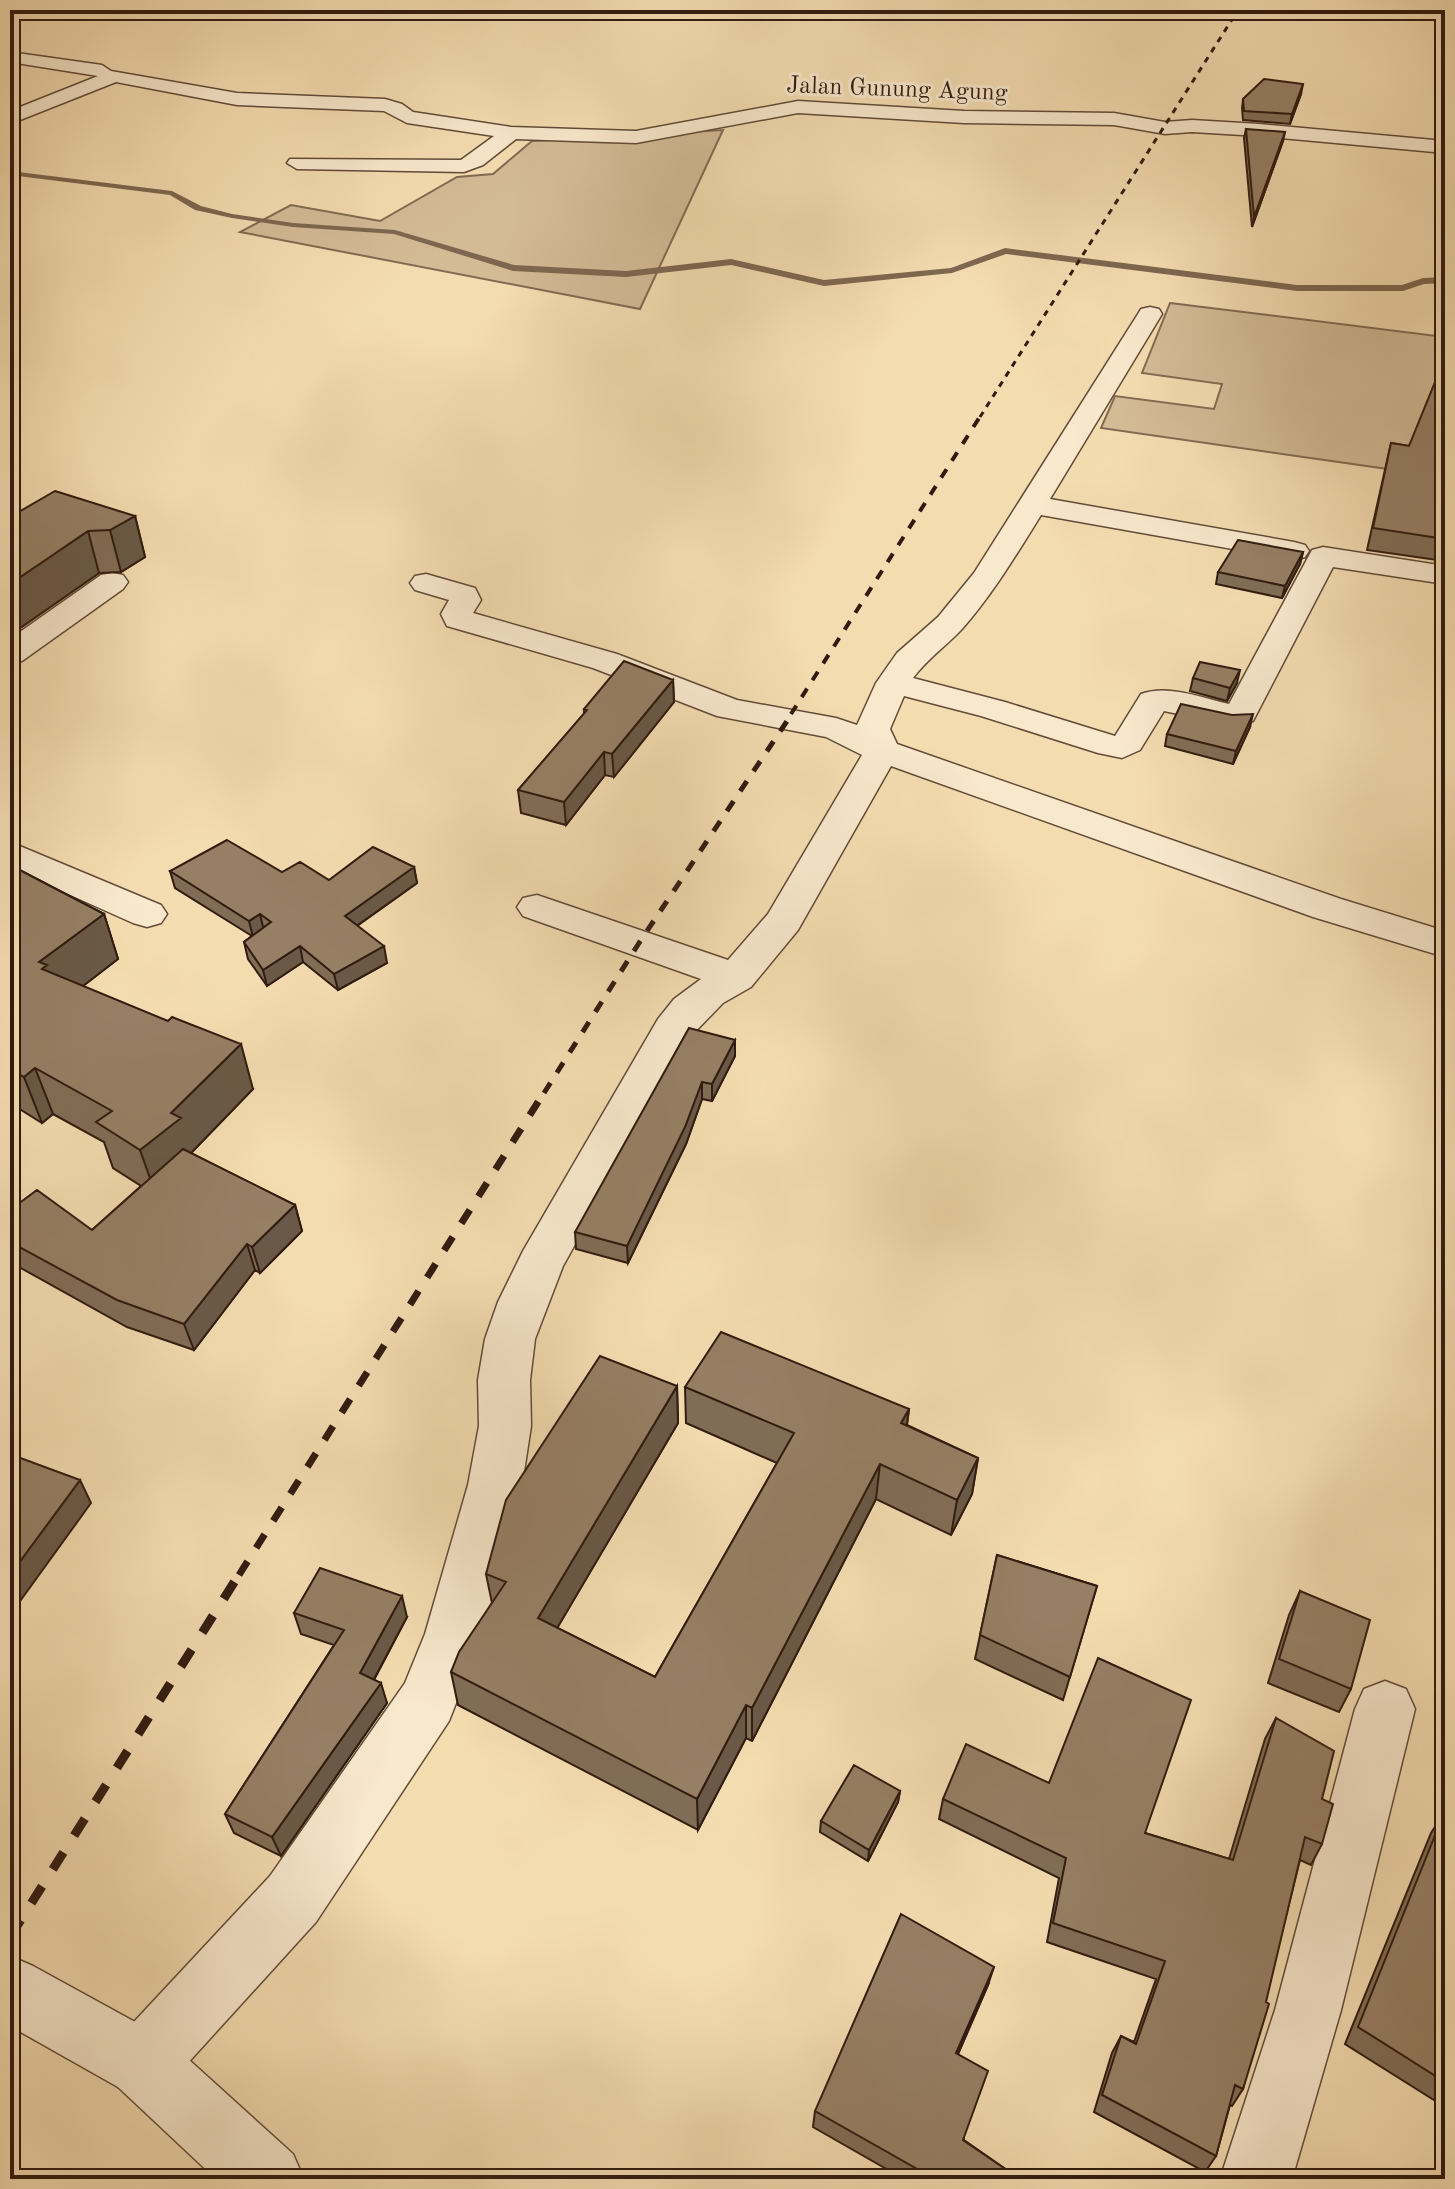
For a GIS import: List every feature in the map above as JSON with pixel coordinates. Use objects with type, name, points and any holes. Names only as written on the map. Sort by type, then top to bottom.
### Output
[{"type":"street","points":[[10,57],[52,43]]},
{"type":"street","name":"Jalan Gunung Agung","points":[[10,57],[237,99],[385,105],[407,117],[511,133],[598,133],[636,137],[798,107],[964,117],[1114,119],[1165,128],[1242,129],[1445,147]]},
{"type":"street","points":[[10,118],[106,74]]},
{"type":"street","points":[[297,163],[464,166],[476,161],[511,133]]},
{"type":"street","points":[[882,751],[873,729],[893,683],[920,647],[949,624],[987,578],[1150,314]]},
{"type":"street","points":[[1033,505],[1445,575]]},
{"type":"street","points":[[893,683],[993,709],[1117,747],[1128,743],[1153,701],[1158,699],[1230,715],[1241,714],[1323,556]]},
{"type":"street","points":[[10,654],[112,582]]},
{"type":"street","points":[[426,583],[464,595],[458,619],[605,661],[729,709],[836,728],[882,751],[1327,908],[1445,944]]},
{"type":"street","points":[[142,2063],[293,1899],[428,1701],[454,1634],[495,1485],[505,1426],[504,1380],[510,1339],[540,1264],[673,1029],[689,1009],[708,993],[736,977],[784,921],[882,751]]},
{"type":"street","points":[[10,854],[147,914]]},
{"type":"street","points":[[537,907],[736,977]]},
{"type":"street","points":[[1256,2179],[1308,2010],[1385,1709]]},
{"type":"street","points":[[10,1989],[142,2063],[268,2179]]},
{"type":"shaded area","points":[[723,130],[640,309],[240,232],[291,205],[380,221],[457,177],[493,174],[532,141]]},
{"type":"shaded area","points":[[1170,303],[1445,337],[1430,475],[1101,428],[1115,396],[1214,409],[1222,384],[1142,373]]},
{"type":"building","points":[[1264,79],[1303,84],[1292,114],[1244,111],[1243,99]]},
{"type":"building","points":[[1246,129],[1285,132],[1254,217]]},
{"type":"building","points":[[1435,382],[1445,383],[1445,539],[1373,528],[1391,443],[1409,446]]},
{"type":"building","points":[[55,491],[135,516],[110,530],[88,531],[10,584],[10,517]]},
{"type":"building","points":[[1238,540],[1303,552],[1285,586],[1218,572]]},
{"type":"building","points":[[624,661],[673,680],[612,754],[604,752],[564,802],[518,790],[587,710],[584,709]]},
{"type":"building","points":[[1200,662],[1240,670],[1230,688],[1193,678]]},
{"type":"building","points":[[1181,704],[1232,715],[1253,714],[1236,751],[1167,734]]},
{"type":"building","points":[[227,840],[282,872],[300,862],[329,880],[373,847],[414,867],[345,916],[384,946],[334,974],[300,946],[263,970],[244,942],[271,922],[260,914],[249,921],[170,871]]},
{"type":"building","points":[[10,865],[104,914],[39,962],[47,965],[42,969],[168,1021],[172,1017],[241,1044],[171,1113],[181,1118],[140,1150],[96,1122],[112,1111],[35,1068],[24,1077],[10,1069]]},
{"type":"building","points":[[689,1028],[735,1040],[712,1084],[702,1082],[685,1127],[627,1246],[575,1232]]},
{"type":"building","points":[[183,1149],[295,1205],[252,1247],[247,1244],[184,1324],[117,1300],[10,1242],[10,1210],[37,1190],[92,1230]]},
{"type":"building","points":[[721,1332],[909,1409],[901,1423],[978,1458],[957,1500],[880,1464],[752,1708],[746,1705],[697,1799],[451,1672],[459,1652],[506,1582],[486,1574],[506,1500],[600,1356],[677,1386],[538,1618],[655,1677],[794,1433],[685,1387]]},
{"type":"building","points":[[15,1456],[80,1480],[10,1575],[10,1463]]},
{"type":"building","points":[[997,1555],[1097,1586],[1070,1677],[980,1635]]},
{"type":"building","points":[[320,1568],[402,1596],[360,1673],[381,1683],[272,1837],[225,1814],[344,1630],[294,1613]]},
{"type":"building","points":[[1300,1591],[1370,1620],[1351,1689],[1279,1659]]},
{"type":"building","points":[[1098,1658],[1191,1700],[1145,1833],[1233,1860],[1276,1718],[1334,1751],[1322,1799],[1333,1804],[1322,1844],[1305,1837],[1266,2002],[1269,2004],[1243,2089],[1235,2085],[1216,2156],[1102,2095],[1121,2036],[1136,2044],[1165,1961],[1053,1923],[1066,1858],[943,1799],[966,1744],[1049,1783]]},
{"type":"building","points":[[854,1765],[900,1791],[869,1850],[821,1821]]},
{"type":"building","points":[[1445,1814],[1445,2082],[1358,2027]]},
{"type":"building","points":[[901,1914],[994,1967],[956,2053],[988,2071],[963,2140],[1020,2179],[935,2179],[815,2111]]},
{"type":"waterway","points":[[10,173],[172,193],[198,208],[232,216],[293,225],[395,232],[513,268],[626,274],[731,262],[824,283],[952,270],[1005,251],[1297,288],[1403,288],[1423,281],[1445,280]]},
{"type":"railway","points":[[980,417],[1238,10]]},
{"type":"railway","points":[[791,714],[981,415]]},
{"type":"railway","points":[[544,1093],[639,943],[793,712]]},
{"type":"railway","points":[[239,1575],[545,1091]]},
{"type":"railway","points":[[10,1937],[240,1573]]}]
